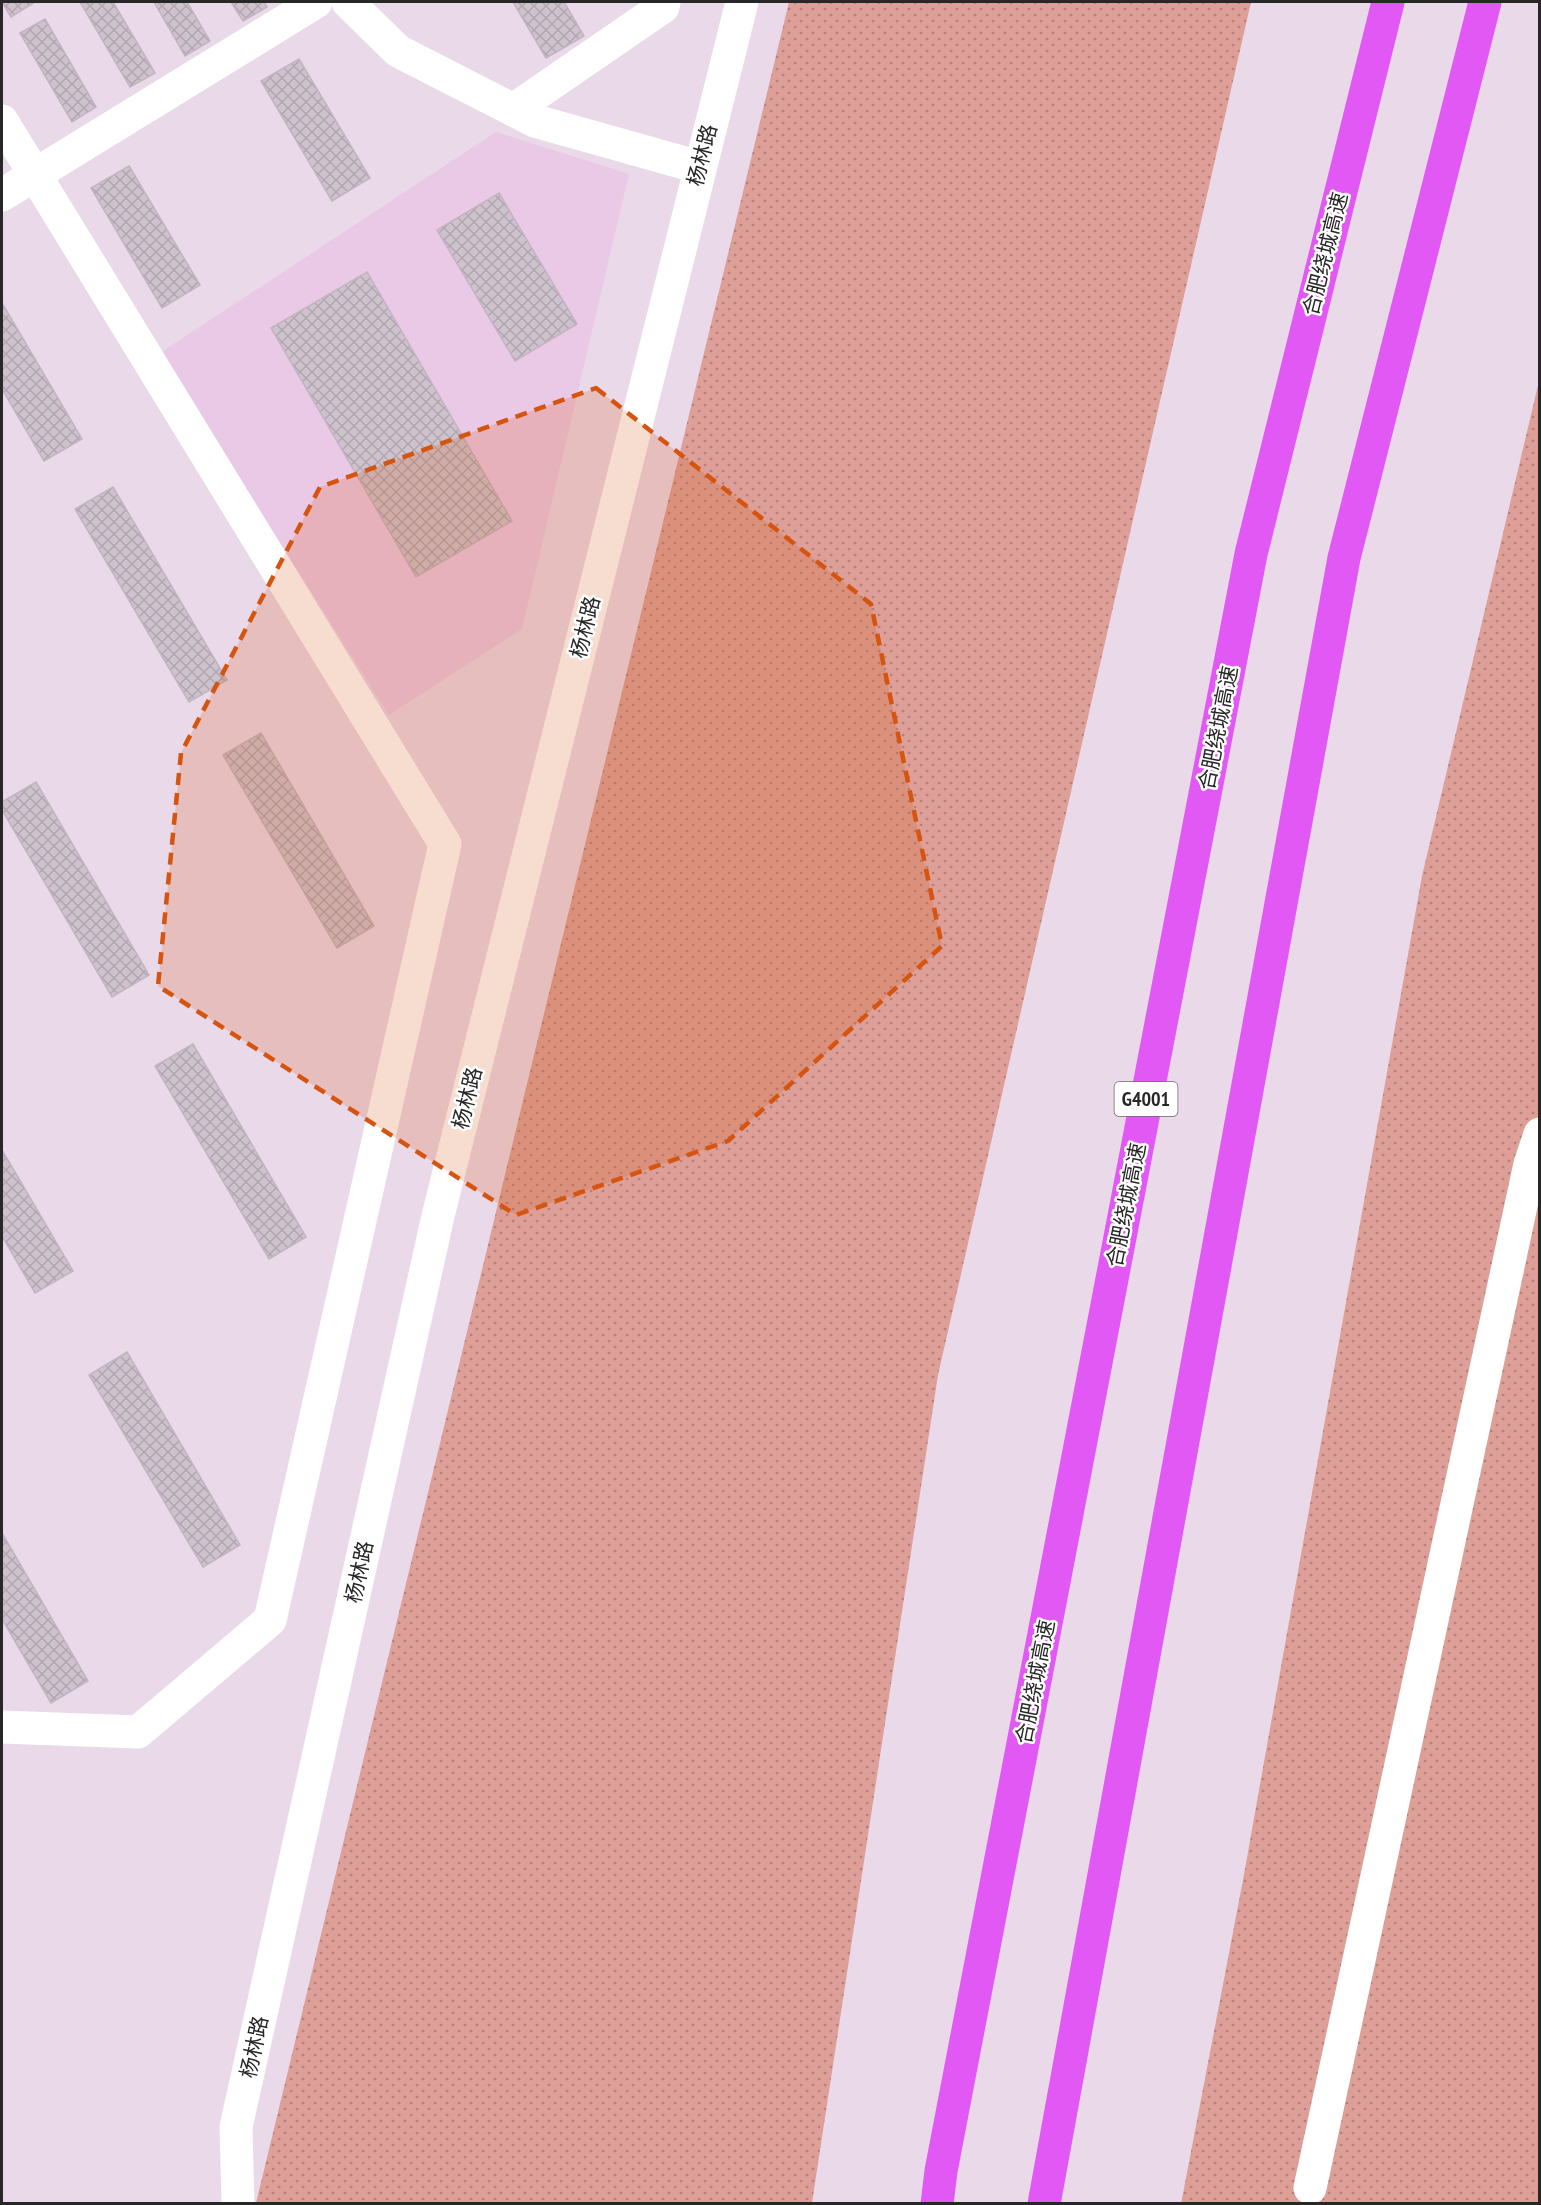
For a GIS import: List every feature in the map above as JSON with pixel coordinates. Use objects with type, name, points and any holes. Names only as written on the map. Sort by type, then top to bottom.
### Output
[{"type":"highway","name":"合肥绕城高速","points":[[937,2204],[941,2171],[1251,554],[1388,2]]},
{"type":"highway","points":[[1044,2204],[1344,558],[1485,2]]},
{"type":"street","points":[[2,195],[316,2]]},
{"type":"street","points":[[348,2],[398,51],[534,121],[699,167]]},
{"type":"street","points":[[513,110],[663,7],[664,2]]},
{"type":"street","name":"杨林路","points":[[238,2204],[236,2127],[438,1216],[742,2]]},
{"type":"street","points":[[2,122],[445,844],[270,1620],[138,1732],[2,1727]]},
{"type":"street","points":[[1310,2188],[1527,1176],[1539,1134]]},
{"type":"highlighted area","points":[[596,388],[871,604],[942,946],[728,1141],[516,1215],[158,986],[181,753],[320,487]]},
{"type":"shaded area","points":[[789,2],[1251,2],[938,1375],[812,2203],[256,2203]]},
{"type":"shaded area","points":[[496,132],[629,174],[522,629],[389,715],[160,353]]},
{"type":"shaded area","points":[[1539,381],[1539,2203],[1181,2204],[1243,1880],[1422,876]]},
{"type":"building","points":[[2,2],[35,2],[11,17]]},
{"type":"building","points":[[80,2],[113,2],[155,73],[130,87]]},
{"type":"building","points":[[154,2],[187,2],[210,41],[185,56]]},
{"type":"building","points":[[231,2],[264,2],[267,7],[243,21]]},
{"type":"building","points":[[513,2],[564,2],[584,36],[546,58]]},
{"type":"building","points":[[45,19],[96,107],[72,122],[20,33]]},
{"type":"building","points":[[299,59],[370,178],[332,201],[261,81]]},
{"type":"building","points":[[129,166],[200,285],[162,308],[91,188]]},
{"type":"building","points":[[499,193],[577,324],[515,361],[437,230]]},
{"type":"building","points":[[367,272],[512,521],[416,577],[271,328]]},
{"type":"building","points":[[2,303],[82,439],[44,461],[2,389]]},
{"type":"building","points":[[113,487],[227,680],[189,702],[75,509]]},
{"type":"building","points":[[261,733],[374,926],[337,948],[223,755]]},
{"type":"building","points":[[36,782],[149,975],[112,997],[2,810],[2,802]]},
{"type":"building","points":[[193,1044],[306,1237],[269,1259],[155,1066]]},
{"type":"building","points":[[2,1150],[73,1271],[35,1293],[2,1236]]},
{"type":"building","points":[[127,1352],[240,1545],[203,1567],[89,1375]]},
{"type":"building","points":[[2,1533],[88,1681],[51,1703],[2,1619]]}]
